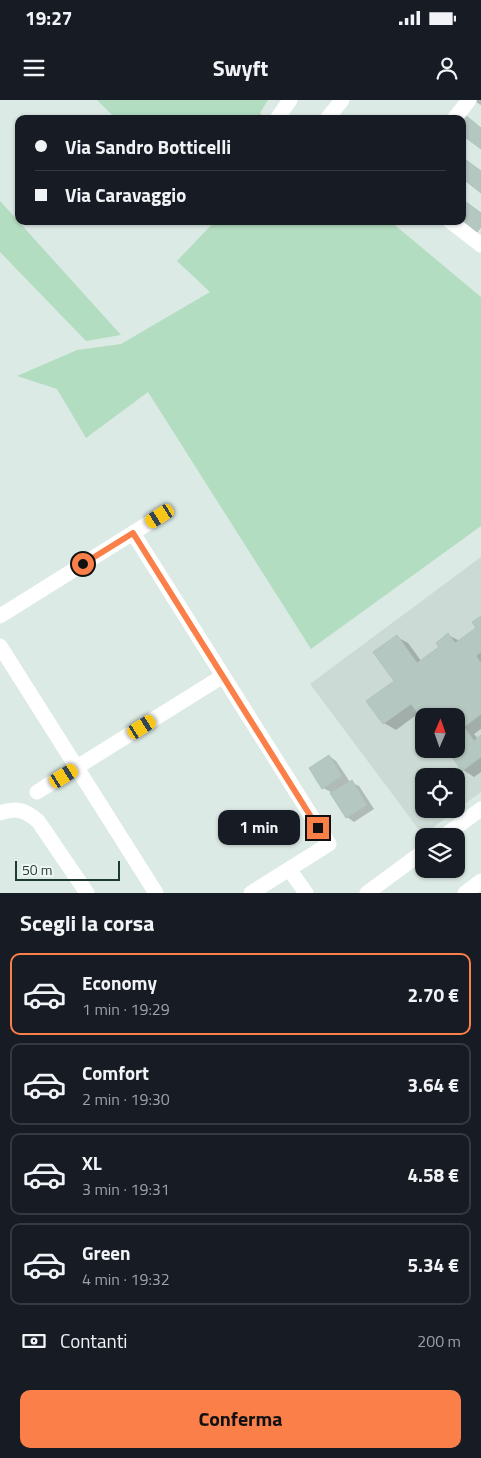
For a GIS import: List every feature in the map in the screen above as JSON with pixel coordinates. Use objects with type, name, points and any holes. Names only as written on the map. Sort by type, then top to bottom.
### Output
[{"type":"street","points":[[280,115],[290,100]]},
{"type":"street","points":[[330,115],[342,100]]},
{"type":"street","points":[[457,115],[469,100]]},
{"type":"street","points":[[455,225],[481,245]]},
{"type":"street","points":[[0,616],[160,516]]},
{"type":"street","points":[[133,533],[329,844],[250,893]]},
{"type":"street","points":[[0,646],[156,893]]},
{"type":"street","points":[[37,792],[223,676]]},
{"type":"street","points":[[0,813],[19,809],[28,812],[38,821],[87,893]]},
{"type":"street","points":[[458,828],[479,816]]},
{"type":"street","points":[[367,893],[415,858]]},
{"type":"street","points":[[290,869],[306,893]]},
{"type":"street","points":[[465,893],[481,881]]},
{"type":"shaded area","points":[[481,557],[481,792],[465,804],[465,768],[415,768],[415,818],[446,818],[432,828],[418,828],[310,684]]},
{"type":"green space","points":[[97,100],[268,100],[260,113],[262,115],[112,115]]},
{"type":"green space","points":[[0,201],[15,218],[15,225],[22,225],[121,335],[86,341],[0,252]]},
{"type":"green space","points":[[211,225],[395,225],[481,297],[481,526],[311,649],[148,392],[86,438],[57,389],[17,376],[77,350],[121,344],[210,292],[177,261]]},
{"type":"building","points":[[466,116],[481,128],[481,149],[466,138]]},
{"type":"building","points":[[466,160],[481,171],[481,193],[466,181]]},
{"type":"building","points":[[466,202],[481,213],[481,227],[477,232],[466,224]]},
{"type":"building","points":[[481,616],[481,652],[476,656],[481,663],[481,714],[465,726],[465,708],[415,709],[411,704],[383,724],[366,701],[394,681],[373,652],[397,635],[417,663],[439,647],[436,643],[448,633],[455,643],[476,628],[472,622]]},
{"type":"building","points":[[465,728],[474,741],[481,735],[481,757],[465,769],[460,768],[453,758],[465,758]]},
{"type":"building","points":[[329,755],[342,776],[322,789],[309,768]]},
{"type":"building","points":[[352,780],[367,805],[346,818],[330,793]]},
{"type":"route","points":[[83,564],[133,533],[318,828]]}]
